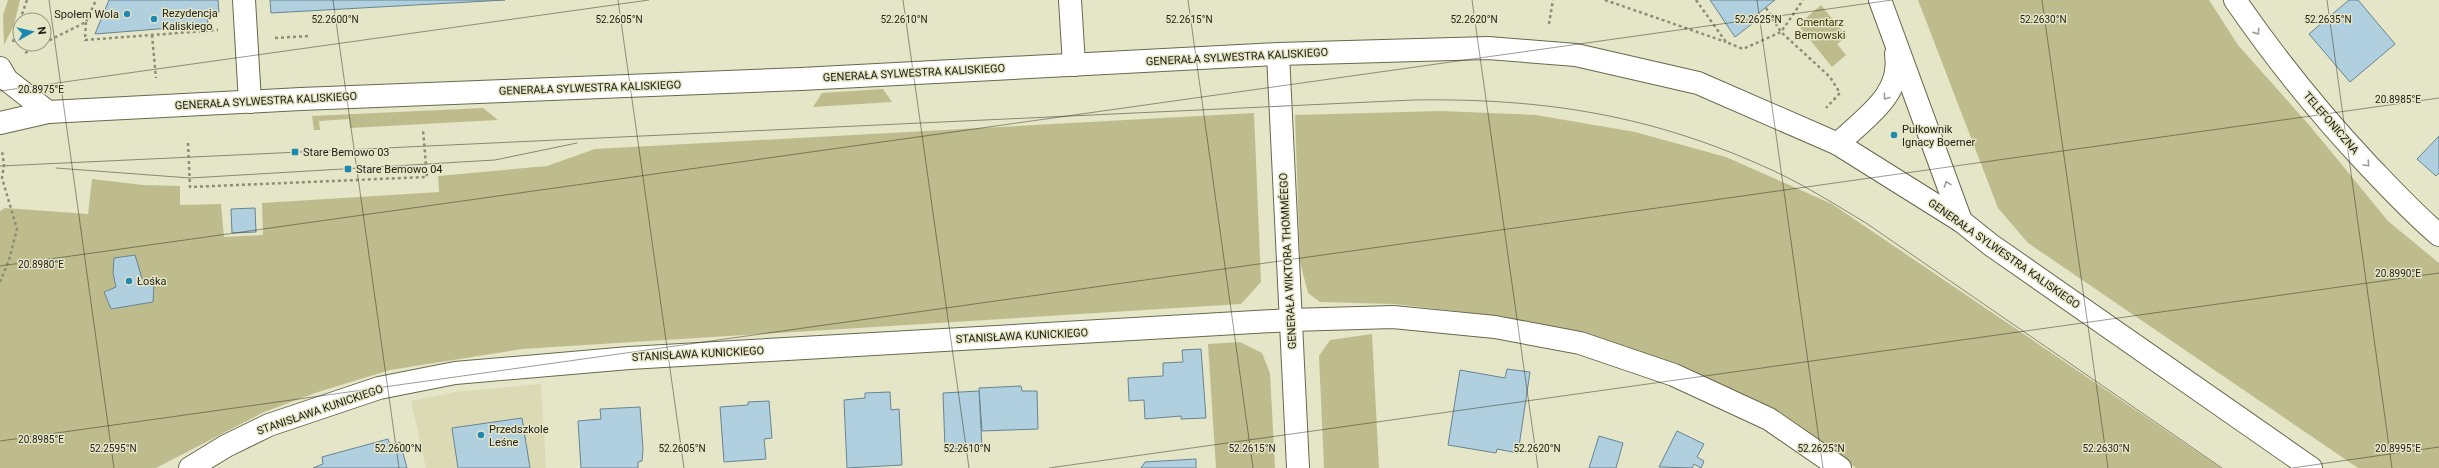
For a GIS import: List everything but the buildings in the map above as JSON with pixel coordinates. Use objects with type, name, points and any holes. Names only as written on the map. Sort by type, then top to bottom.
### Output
[{"type":"street","points":[[244,0],[250,102]]},
{"type":"street","points":[[1070,0],[1074,65]]},
{"type":"street","points":[[1880,0],[1961,221]]},
{"type":"street","name":"TELEFONICZNA","points":[[2234,0],[2273,55],[2350,146],[2414,214],[2439,235]]},
{"type":"street","points":[[1838,144],[1876,108],[1888,95],[1894,84],[1898,65],[1893,33]]},
{"type":"street","name":"GENERAŁA SYLWESTRA KALISKIEGO","points":[[0,123],[48,112],[250,102],[793,80],[1278,54],[1488,48],[1576,55],[1698,83],[1838,144],[1961,221],[1998,250],[2311,468]]},
{"type":"street","name":"GENERAŁA WIKTORA THOMMÉEGO","points":[[1278,54],[1298,468]]},
{"type":"street","points":[[0,68],[7,80],[48,112]]},
{"type":"street","name":"STANISŁAWA KUNICKIEGO","points":[[190,468],[226,446],[270,426],[379,388],[455,373],[637,358],[1291,320],[1393,317],[1495,327],[1580,343],[1674,375],[1769,419],[1840,468]]},
{"type":"path","points":[[23,12],[27,0]]},
{"type":"path","points":[[96,0],[86,22],[85,40],[152,35],[246,34],[309,36]]},
{"type":"path","points":[[1549,24],[1553,0]]},
{"type":"path","points":[[1605,0],[1743,49],[1781,32],[1802,0]]},
{"type":"path","points":[[1696,0],[1726,42]]},
{"type":"path","points":[[1766,8],[1781,32],[1830,77],[1840,93],[1826,109],[1819,105]]},
{"type":"path","points":[[52,39],[86,22]]},
{"type":"path","points":[[152,35],[156,80]]},
{"type":"path","points":[[21,55],[27,52]]},
{"type":"path","points":[[188,143],[190,187],[427,177],[423,130]]},
{"type":"path","points":[[0,282],[9,260],[17,228],[1,179],[4,165],[2,146]]},
{"type":"shaded area","name":"Przedszkole Leśne","points":[[541,384],[546,468],[426,468],[411,401],[455,392]]},
{"type":"green space","points":[[8,0],[20,0],[17,12],[12,12],[12,29],[4,45],[3,15]]},
{"type":"green space","points":[[1918,0],[2209,0],[2238,45],[2310,126],[2388,221],[2439,263],[2439,468],[2358,468],[2028,243],[1998,208]]},
{"type":"green space","name":"Cmentarz Bemowski","points":[[1821,5],[1847,37],[1837,44],[1846,55],[1832,67],[1798,25]]},
{"type":"green space","points":[[883,89],[892,102],[813,107],[822,93]]},
{"type":"green space","points":[[483,108],[498,120],[350,128],[349,119],[319,121],[320,130],[314,130],[312,116]]},
{"type":"green space","points":[[1442,111],[1536,115],[1635,132],[1726,157],[1832,204],[2221,468],[1856,468],[1769,409],[1681,365],[1580,332],[1506,317],[1394,304],[1320,302],[1308,293],[1300,262],[1295,115]]},
{"type":"green space","points":[[1254,113],[1261,282],[1241,304],[522,349],[390,370],[318,392],[264,412],[156,468],[0,468],[0,211],[5,208],[88,214],[92,179],[143,185],[180,186],[180,205],[221,204],[224,237],[263,235],[262,203],[439,192],[438,176],[547,166],[595,149]]},
{"type":"green space","points":[[1372,334],[1379,468],[1324,468],[1319,356],[1330,340]]},
{"type":"green space","points":[[1240,342],[1262,353],[1270,373],[1275,468],[1216,468],[1208,344]]},
{"type":"tram line","points":[[0,166],[1413,100],[1508,102],[1553,107],[1641,123],[1685,136],[1729,152],[1798,183],[1866,223],[2222,468]]},
{"type":"tram line","points":[[56,168],[190,178],[495,160],[577,143]]},
{"type":"place","name":"Społem Wola","points":[[127,14]]},
{"type":"place","name":"Rezydencja Kaliskiego","points":[[154,19]]},
{"type":"place","name":"Pułkownik Ignacy Boerner","points":[[1894,135]]},
{"type":"place","name":"Stare Bemowo 03","points":[[295,152]]},
{"type":"place","name":"Stare Bemowo 04","points":[[348,169]]},
{"type":"place","name":"Łośka","points":[[129,281]]},
{"type":"place","name":"Przedszkole Leśne","points":[[481,435]]}]
